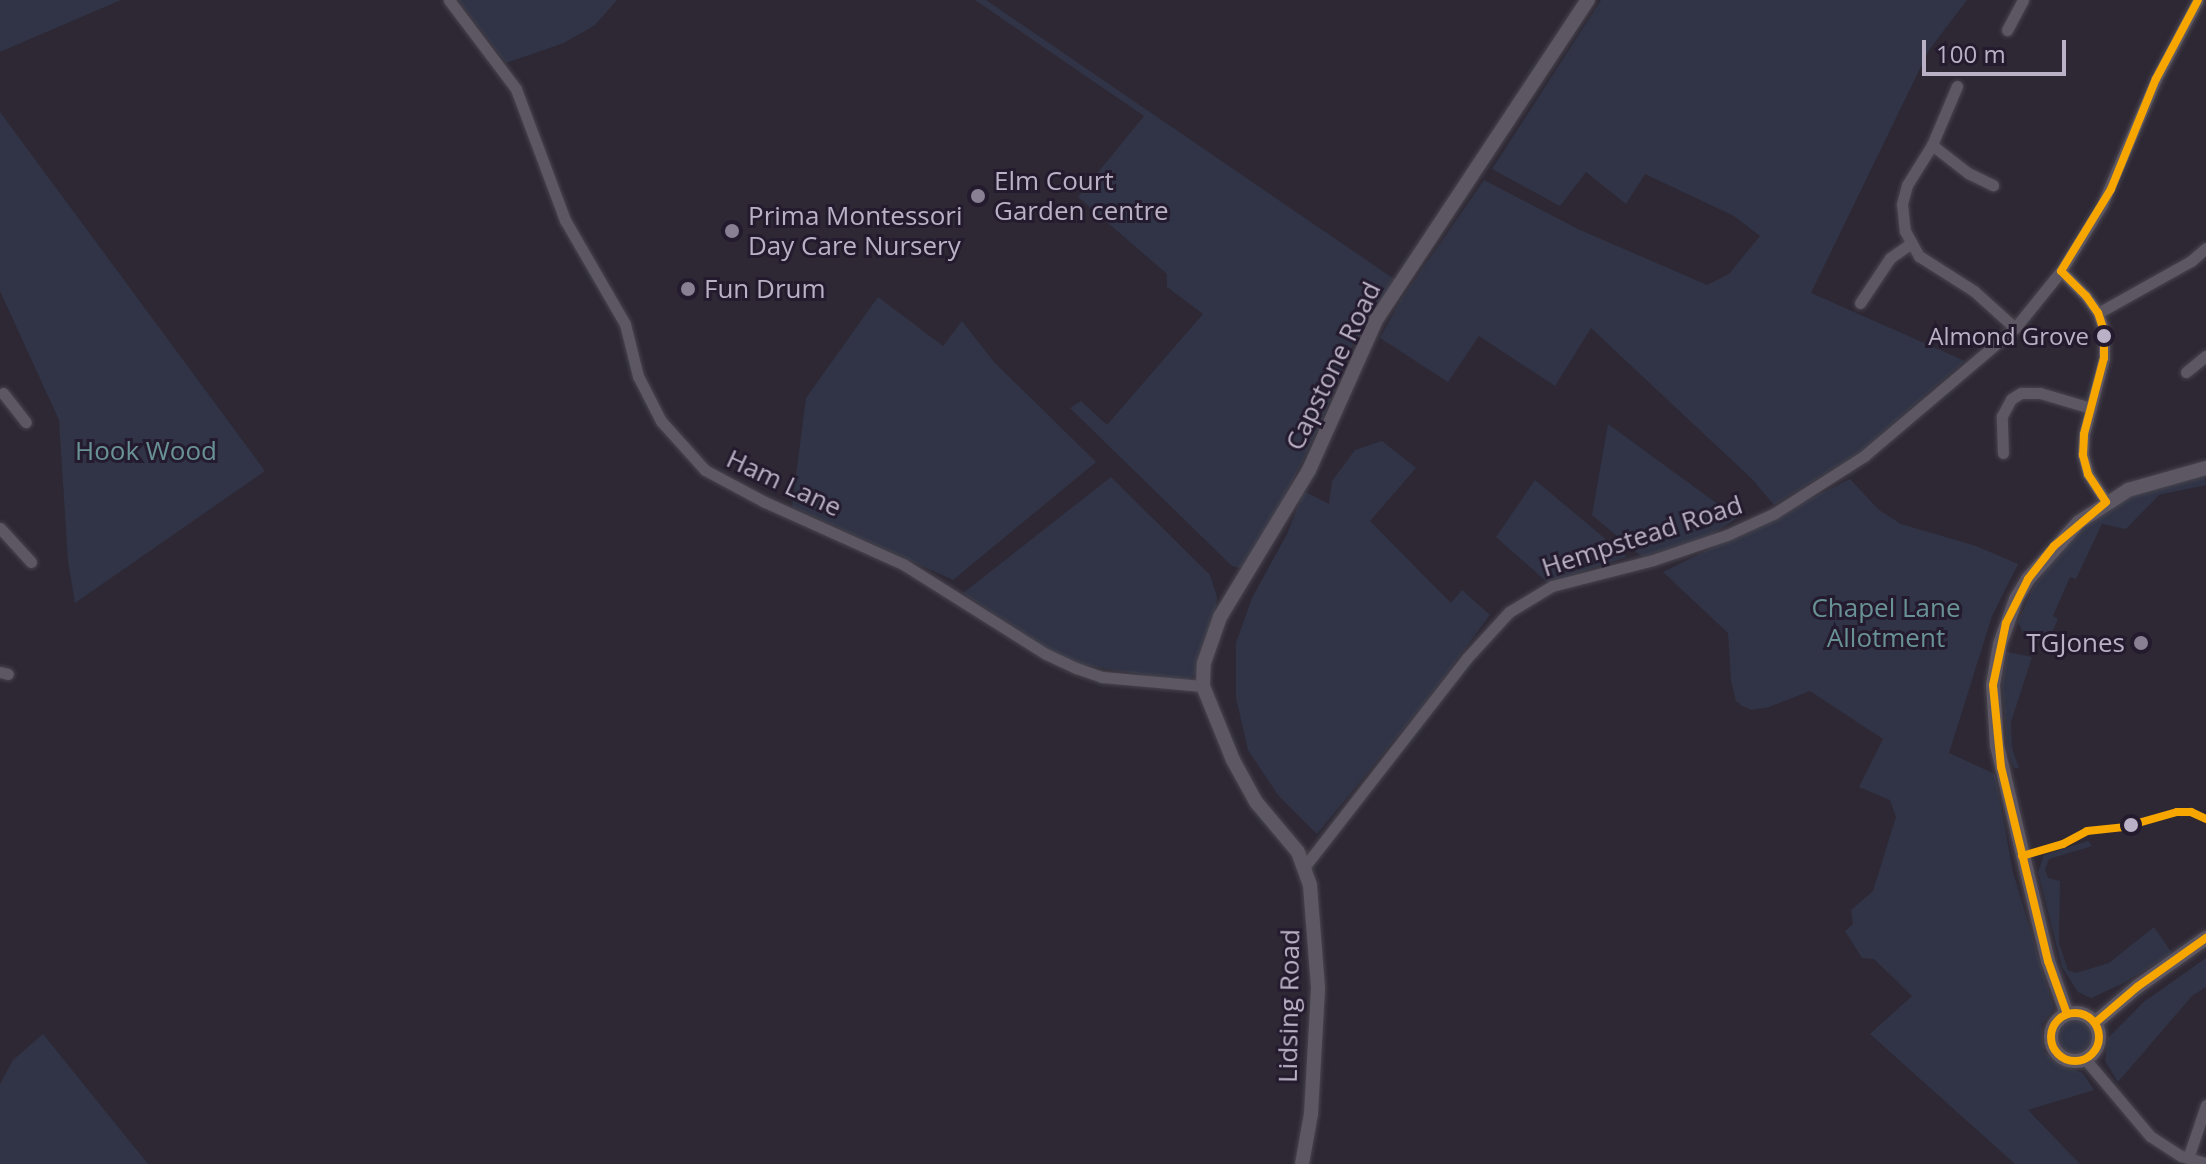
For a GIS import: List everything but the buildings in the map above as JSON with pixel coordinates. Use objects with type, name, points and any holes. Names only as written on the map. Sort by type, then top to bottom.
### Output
[{"type":"street","name":"Ham Lane","points":[[449,0],[516,89],[565,220],[625,324],[638,376],[661,421],[705,470],[765,502],[903,564],[1046,654],[1076,668],[1102,677],[1203,686]]},
{"type":"street","name":"Capstone Road","points":[[1203,686],[1204,663],[1220,617],[1309,470],[1376,320],[1588,0]]},
{"type":"street","points":[[2007,30],[2023,0]]},
{"type":"street","name":"Hempstead Road","points":[[1305,866],[1466,659],[1509,612],[1552,586],[1683,550],[1727,535],[1775,513],[1864,456],[2015,328],[2061,271],[2111,189],[2156,79],[2198,0]]},
{"type":"street","points":[[1957,86],[1932,145],[1904,195],[1902,213],[1910,244],[1926,263],[1974,291],[2015,328]]},
{"type":"street","points":[[1932,145],[1968,173],[1993,185]]},
{"type":"street","points":[[1860,303],[1890,258],[1910,244]]},
{"type":"street","points":[[2098,313],[2204,254]]},
{"type":"street","points":[[2061,271],[2098,313],[2105,352],[2084,434],[2084,461],[2106,502]]},
{"type":"street","points":[[2186,372],[2206,356]]},
{"type":"street","points":[[1,392],[26,422]]},
{"type":"street","points":[[2003,453],[2002,416],[2011,399],[2021,393],[2040,393],[2091,408]]},
{"type":"street","points":[[2067,1014],[2048,961],[2001,767],[1993,685],[2006,623],[2028,579],[2054,546],[2106,502],[2137,486],[2206,468]]},
{"type":"street","points":[[0,528],[31,562]]},
{"type":"street","name":"Lidsing Road","points":[[1203,686],[1245,785],[1290,841],[1305,866],[1317,932],[1318,987],[1311,1114],[1302,1164]]},
{"type":"street","points":[[2095,1023],[2144,982],[2206,938]]},
{"type":"street","points":[[2080,1013],[2095,1023],[2098,1045],[2085,1059],[2067,1060],[2052,1044],[2052,1029],[2067,1014],[2080,1013]]},
{"type":"street","points":[[2085,1059],[2140,1126],[2162,1144],[2188,1158],[2206,1163]]},
{"type":"street","points":[[2188,1158],[2206,1105]]},
{"type":"green space","points":[[0,0],[121,0],[0,52]]},
{"type":"green space","points":[[458,0],[617,0],[595,25],[564,43],[506,63]]},
{"type":"green space","points":[[975,0],[986,0],[1397,281],[1352,347],[1319,428],[1275,516],[1250,563],[1240,568],[1232,566],[1070,408],[1081,401],[1107,425],[1203,314],[1167,287],[1167,274],[1078,197],[1144,116]]},
{"type":"green space","points":[[1601,0],[1967,0],[1929,50],[1811,293],[1965,361],[1859,453],[1774,505],[1753,480],[1591,328],[1555,386],[1479,336],[1448,382],[1380,338],[1400,301],[1484,180],[1578,229],[1707,285],[1729,274],[1760,236],[1734,216],[1645,174],[1626,204],[1586,172],[1560,206],[1492,169]]},
{"type":"green space","name":"Hook Wood","points":[[0,112],[265,471],[75,603],[68,561],[59,420],[0,291]]},
{"type":"green space","points":[[878,297],[943,346],[962,321],[994,362],[1096,462],[953,580],[792,507],[806,398]]},
{"type":"green space","points":[[1608,424],[1737,518],[1710,536],[1642,557],[1592,515]]},
{"type":"green space","points":[[1382,441],[1416,468],[1370,521],[1451,603],[1462,590],[1490,615],[1424,704],[1317,834],[1278,795],[1248,750],[1236,698],[1236,643],[1252,598],[1287,534],[1304,491],[1329,504],[1332,481],[1355,450]]},
{"type":"green space","points":[[2205,473],[2206,485],[2159,495],[2126,529],[2102,524],[2076,579],[2070,577],[2053,616],[2058,619],[2047,643],[2025,637],[2018,622],[2033,588],[2058,553],[2088,524],[2126,495]]},
{"type":"green space","points":[[1111,477],[1210,575],[1217,597],[1215,623],[1198,673],[1184,682],[1084,665],[1060,657],[963,593]]},
{"type":"green space","name":"Chapel Lane Allotment","points":[[1850,479],[1879,510],[1901,524],[1976,546],[2018,564],[1992,616],[1949,753],[1995,774],[2013,872],[2054,1009],[2042,1024],[2044,1052],[2061,1065],[2083,1073],[2094,1090],[2028,1110],[2080,1164],[2015,1164],[1870,1034],[1912,996],[1874,959],[1862,958],[1845,931],[1853,924],[1851,910],[1873,891],[1896,817],[1890,800],[1859,787],[1883,739],[1810,691],[1769,707],[1752,710],[1742,706],[1736,701],[1731,681],[1728,633],[1663,572]]},
{"type":"green space","points":[[1535,480],[1627,557],[1548,583],[1496,537]]},
{"type":"green space","points":[[2007,652],[2032,657],[2011,722],[2012,748],[2019,768],[2014,768],[2007,748],[2002,682]]},
{"type":"green space","points":[[2088,841],[2092,846],[2049,859],[2045,869],[2048,878],[2060,881],[2059,943],[2068,970],[2076,973],[2109,963],[2154,927],[2172,953],[2124,983],[2091,998],[2078,992],[2062,967],[2038,872],[2044,855]]},
{"type":"green space","points":[[2206,958],[2206,987],[2192,996],[2118,1082],[2105,1061],[2108,1038],[2145,1001]]},
{"type":"green space","points":[[2075,1018],[2089,1023],[2094,1037],[2089,1051],[2075,1056],[2061,1051],[2056,1037],[2061,1023]]},
{"type":"green space","points":[[43,1034],[148,1164],[0,1164],[0,1084],[13,1060]]},
{"type":"transit line","points":[[2067,1014],[2048,961],[2001,767],[1993,685],[2006,623],[2028,579],[2054,546],[2106,502],[2088,474],[2083,455],[2084,434],[2104,358],[2104,331],[2098,313],[2086,296],[2061,271],[2111,189],[2156,79],[2198,0]]},
{"type":"transit line","points":[[2022,856],[2063,844],[2087,831],[2124,827],[2177,812],[2191,812],[2206,819]]},
{"type":"transit line","points":[[2095,1023],[2137,987],[2206,938]]},
{"type":"transit line","points":[[2075,1013],[2092,1020],[2099,1037],[2092,1054],[2075,1061],[2058,1054],[2051,1037],[2058,1020],[2075,1013]]},
{"type":"place","name":"Elm Court Garden centre","points":[[978,196]]},
{"type":"place","name":"Prima Montessori Day Care Nursery","points":[[732,231]]},
{"type":"place","name":"Fun Drum","points":[[688,289]]},
{"type":"place","name":"Almond Grove","points":[[2104,336]]},
{"type":"place","name":"TGJones","points":[[2141,643]]}]
